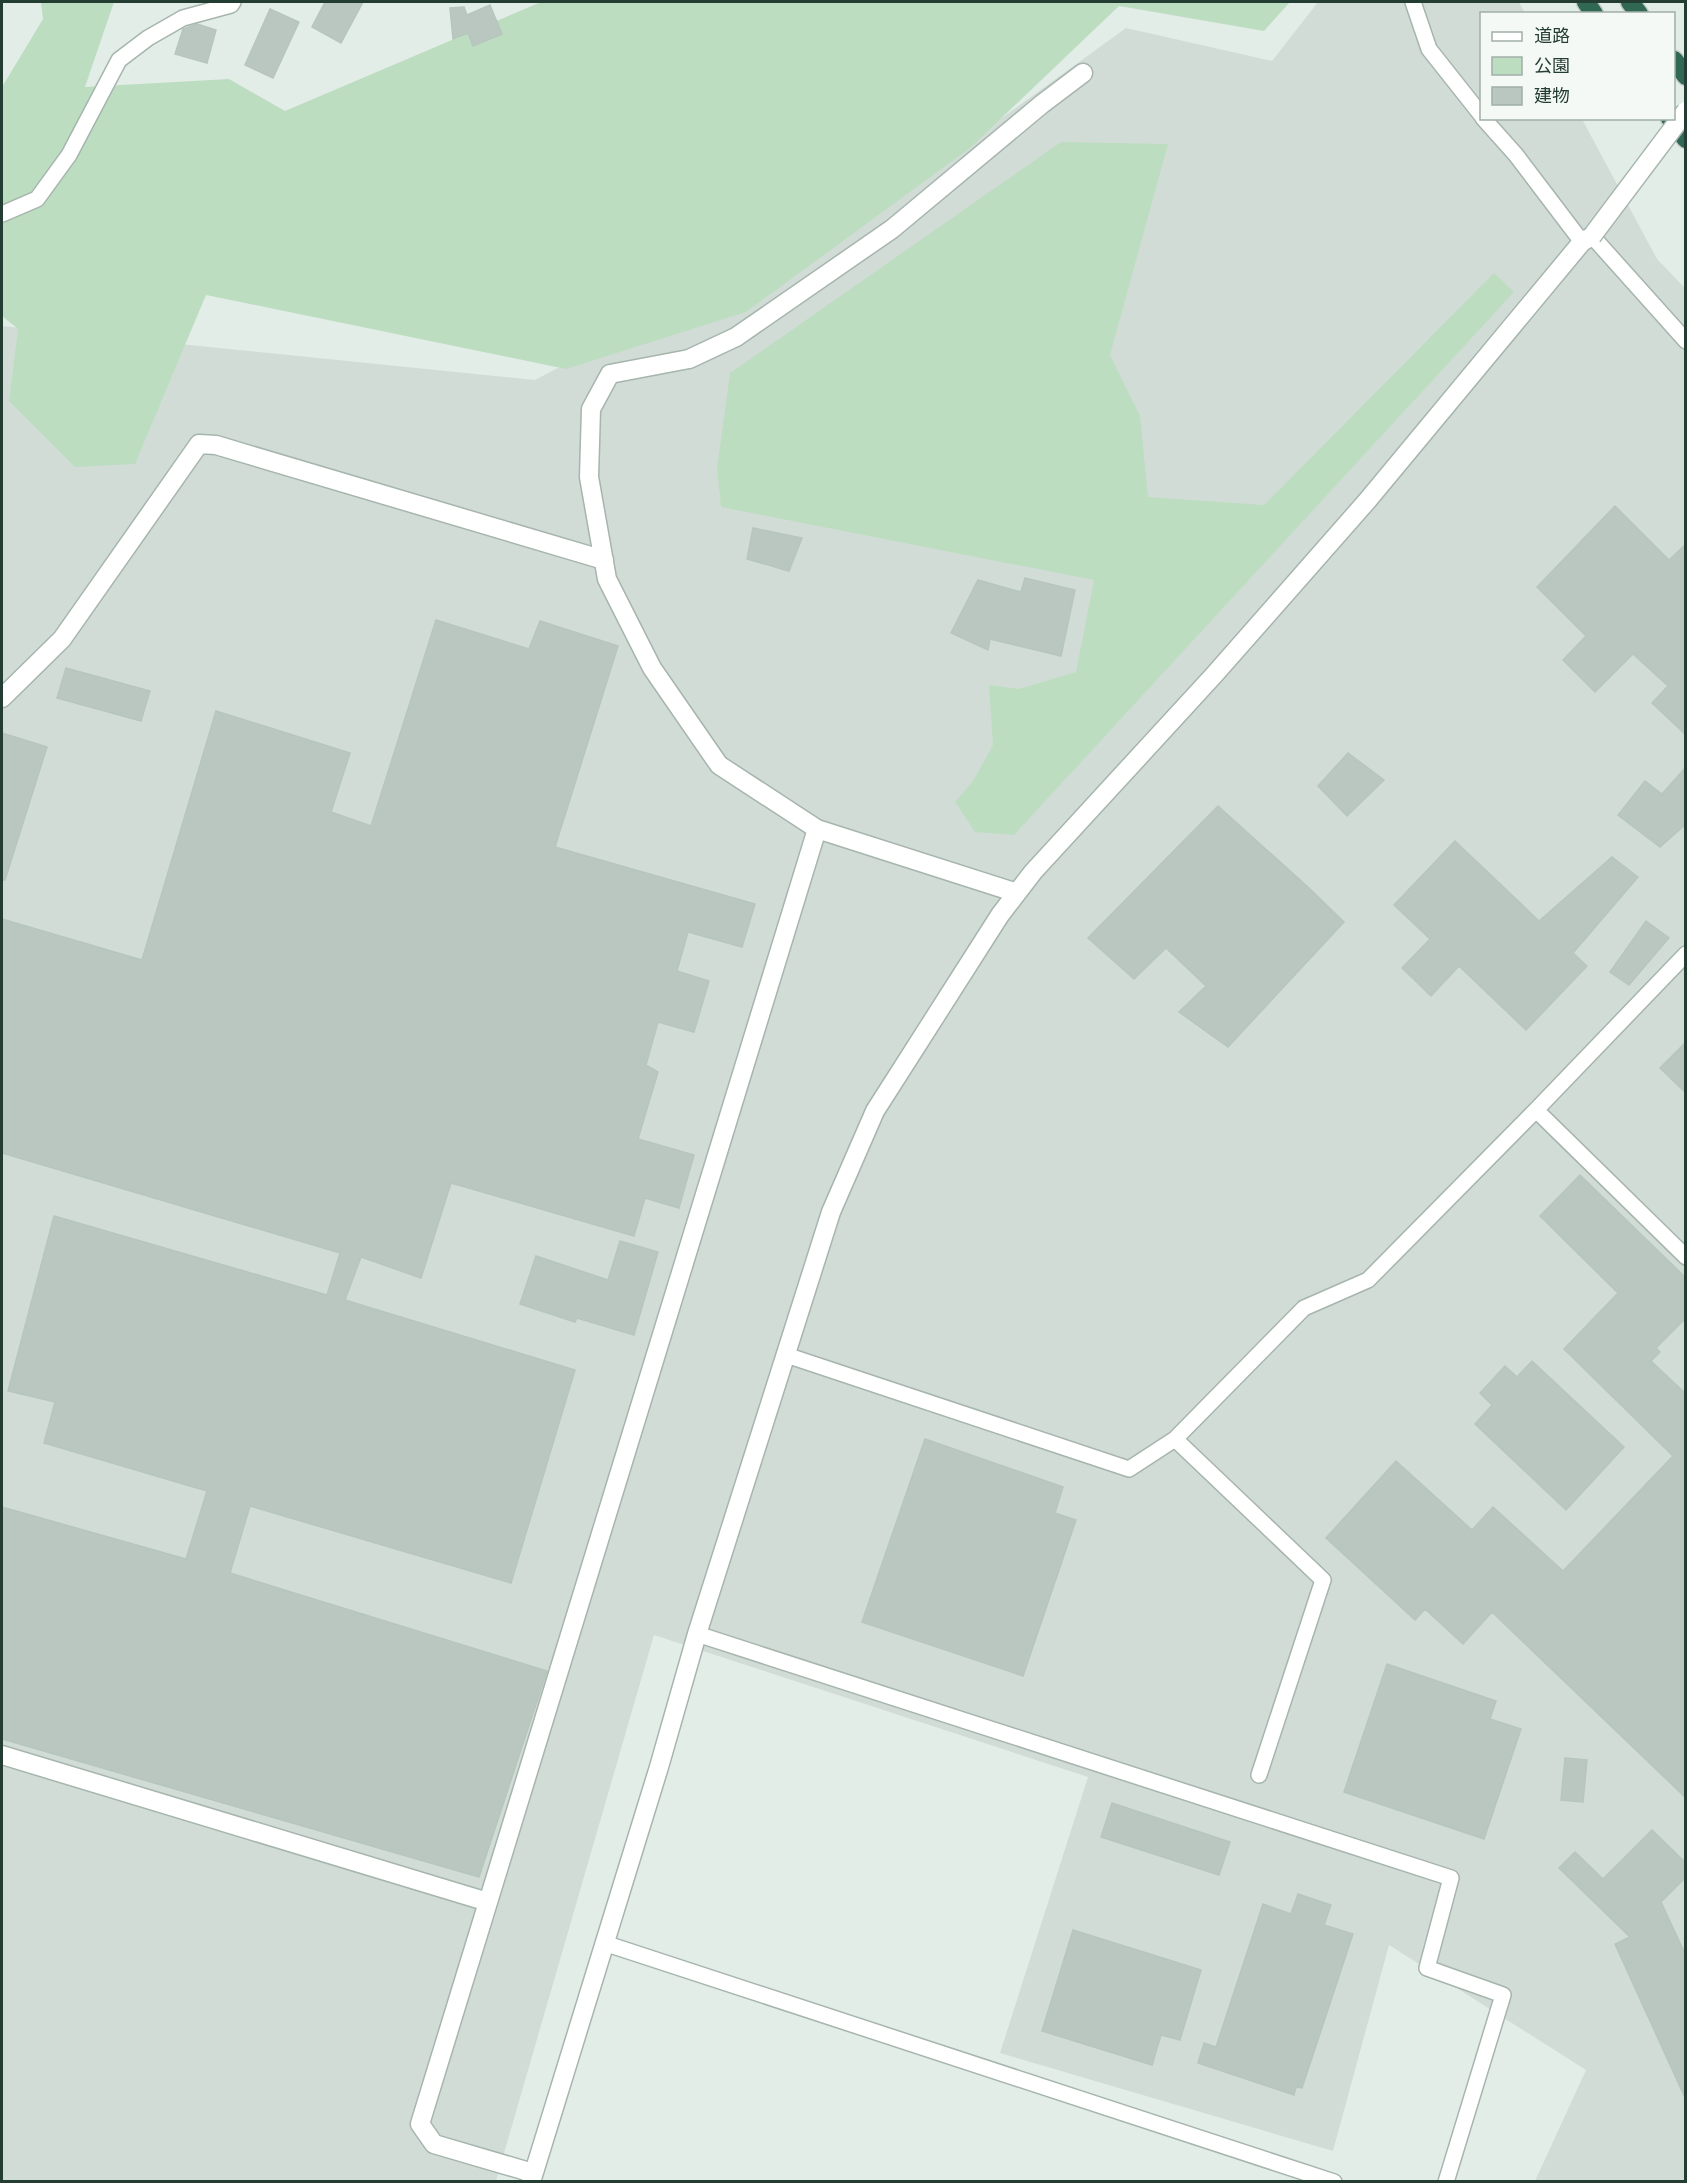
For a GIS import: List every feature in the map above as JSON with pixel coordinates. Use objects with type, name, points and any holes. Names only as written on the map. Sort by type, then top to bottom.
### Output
[{"type":"highway","points":[[1675,61],[1686,76]]},
{"type":"highway","points":[[1672,120],[1686,139]]},
{"type":"street","points":[[2,214],[37,199],[69,155],[119,60],[148,38],[183,18],[231,5],[233,2]]},
{"type":"street","points":[[1413,2],[1429,49],[1480,114]]},
{"type":"street","points":[[1017,894],[817,829],[718,765],[652,668],[607,579],[589,477],[591,409],[610,374],[689,359],[736,337],[892,229],[1083,72]]},
{"type":"street","points":[[817,829],[420,2124],[434,2144],[532,2177],[659,1767],[697,1634],[831,1212],[875,1111],[1000,915],[1033,872],[1214,675],[1367,501],[1587,239],[1686,111]]},
{"type":"street","points":[[1485,120],[1587,239],[1686,342]]},
{"type":"street","points":[[2,698],[62,639],[199,444],[216,445],[604,560]]},
{"type":"street","points":[[786,1355],[1129,1469],[1175,1438],[1304,1308],[1368,1280],[1686,954]]},
{"type":"street","points":[[1536,1110],[1686,1257]]},
{"type":"street","points":[[1175,1438],[1323,1580],[1259,1775]]},
{"type":"street","points":[[697,1634],[1451,1878],[1427,1968],[1503,1995],[1446,2181]]},
{"type":"street","points":[[2,1755],[488,1902]]},
{"type":"street","points":[[604,1943],[1334,2181]]},
{"type":"shaded area","points":[[1318,2],[1519,2],[1524,12],[1480,12],[1480,120],[1583,120],[1657,259],[1685,288],[1685,2181],[1535,2181],[1586,2070],[1389,1945],[1333,2151],[1000,2053],[1088,1777],[654,1635],[496,2181],[2,2181],[2,326],[535,380],[926,173],[1126,28],[1272,61]]},
{"type":"green space","points":[[41,2],[114,2],[85,87],[229,79],[285,111],[541,2],[1290,2],[1264,31],[1119,6],[970,148],[746,312],[566,369],[206,295],[135,464],[75,467],[9,401],[18,329],[2,316],[2,87],[43,19]]},
{"type":"green space","points":[[1061,142],[1168,144],[1110,355],[1140,416],[1148,497],[1264,505],[1494,273],[1514,292],[1014,835],[975,832],[955,802],[973,781],[993,745],[989,685],[1019,689],[1076,672],[1094,580],[721,507],[717,468],[730,373]]},
{"type":"building","points":[[325,2],[363,2],[341,43],[312,27]]},
{"type":"building","points":[[490,5],[502,34],[473,46],[468,33],[453,39],[450,8],[464,7],[467,15]]},
{"type":"building","points":[[270,9],[299,22],[273,78],[245,65]]},
{"type":"building","points":[[197,24],[216,30],[207,63],[175,54],[183,29]]},
{"type":"building","points":[[1615,506],[1669,560],[1686,544],[1686,735],[1652,703],[1668,686],[1633,654],[1595,692],[1563,660],[1586,636],[1537,587]]},
{"type":"building","points":[[753,528],[802,538],[789,571],[747,559]]},
{"type":"building","points":[[1025,578],[1075,590],[1061,656],[990,639],[988,650],[951,633],[978,580],[1021,592]]},
{"type":"building","points":[[436,620],[529,649],[540,621],[618,646],[555,847],[755,904],[742,947],[688,932],[677,971],[709,981],[694,1032],[658,1022],[646,1065],[658,1072],[638,1139],[694,1155],[679,1208],[645,1198],[634,1236],[451,1183],[421,1278],[361,1257],[345,1300],[575,1370],[511,1583],[250,1506],[230,1573],[547,1671],[479,1877],[2,1739],[2,1507],[186,1559],[207,1491],[44,1443],[55,1402],[8,1391],[54,1216],[327,1295],[340,1253],[2,1153],[2,919],[142,960],[216,711],[350,753],[331,812],[371,826]]},
{"type":"building","points":[[66,668],[150,691],[141,721],[57,698]]},
{"type":"building","points":[[2,733],[47,747],[5,880],[2,880]]},
{"type":"building","points":[[1348,753],[1384,780],[1347,816],[1318,786]]},
{"type":"building","points":[[1686,767],[1686,824],[1660,847],[1618,815],[1645,781],[1662,794]]},
{"type":"building","points":[[1218,806],[1344,922],[1228,1047],[1179,1012],[1206,986],[1166,948],[1134,979],[1088,938]]},
{"type":"building","points":[[1455,841],[1539,921],[1612,857],[1638,877],[1573,953],[1587,966],[1526,1030],[1459,966],[1431,996],[1402,968],[1430,939],[1394,905]]},
{"type":"building","points":[[1646,921],[1669,938],[1629,985],[1610,972]]},
{"type":"building","points":[[1686,1042],[1686,1093],[1660,1068]]},
{"type":"building","points":[[1580,1175],[1686,1278],[1686,1318],[1656,1348],[1660,1352],[1651,1361],[1686,1394],[1686,1798],[1492,1612],[1463,1644],[1425,1609],[1415,1620],[1326,1538],[1396,1461],[1472,1530],[1493,1507],[1563,1571],[1673,1456],[1564,1349],[1618,1293],[1540,1216]]},
{"type":"building","points":[[620,1241],[658,1252],[634,1335],[577,1318],[575,1322],[520,1304],[536,1256],[608,1280]]},
{"type":"building","points":[[1532,1361],[1624,1447],[1566,1510],[1475,1424],[1492,1405],[1480,1393],[1505,1366],[1517,1377]]},
{"type":"building","points":[[925,1439],[1063,1487],[1055,1513],[1076,1520],[1023,1676],[862,1622]]},
{"type":"building","points":[[1387,1664],[1496,1701],[1490,1719],[1521,1729],[1484,1839],[1344,1792]]},
{"type":"building","points":[[1565,1758],[1587,1760],[1583,1802],[1561,1800]]},
{"type":"building","points":[[1112,1803],[1230,1842],[1219,1875],[1101,1837]]},
{"type":"building","points":[[1652,1830],[1686,1863],[1686,1877],[1661,1902],[1686,1956],[1686,2100],[1615,1944],[1630,1937],[1559,1868],[1575,1852],[1603,1879]]},
{"type":"building","points":[[1298,1894],[1331,1905],[1324,1925],[1353,1934],[1302,2088],[1296,2087],[1294,2095],[1198,2063],[1204,2043],[1216,2047],[1263,1904],[1291,1914]]},
{"type":"building","points":[[1073,1930],[1201,1970],[1180,2040],[1161,2035],[1152,2065],[1042,2031]]}]
